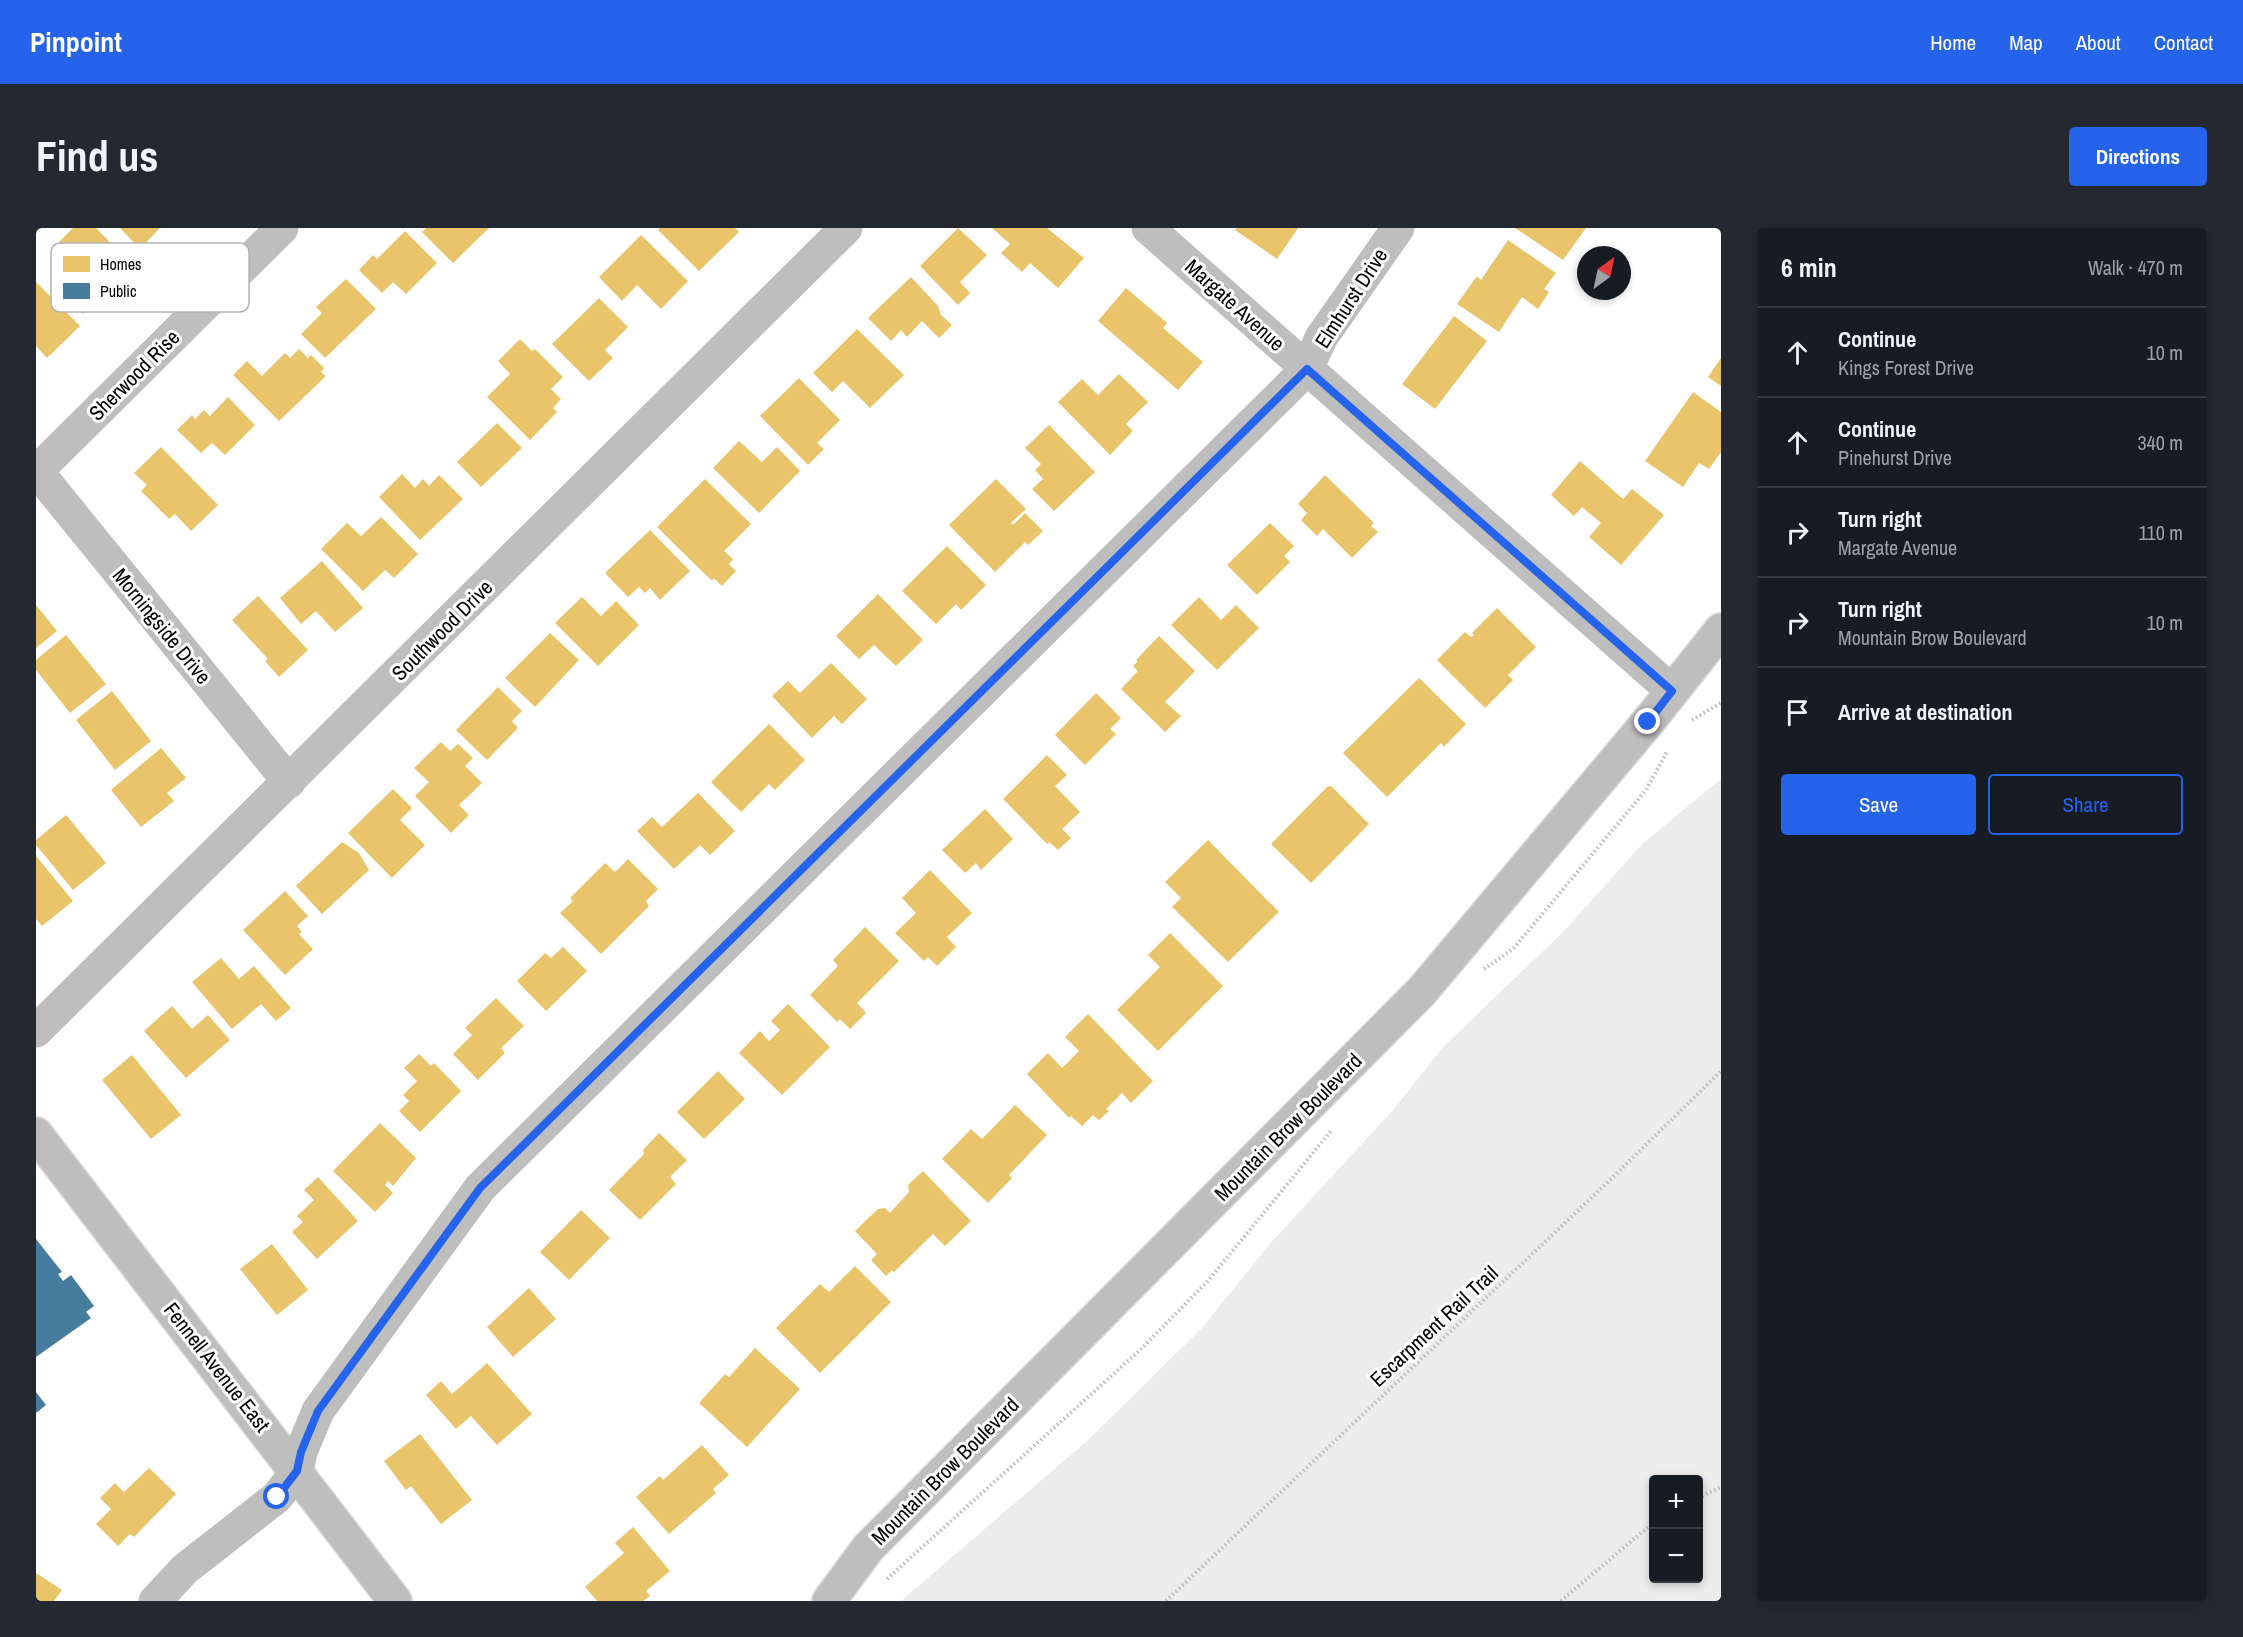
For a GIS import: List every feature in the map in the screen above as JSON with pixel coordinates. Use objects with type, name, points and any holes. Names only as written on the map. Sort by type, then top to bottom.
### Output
[{"type":"street","name":"Sherwood Rise","points":[[249,261],[282,228]]},
{"type":"street","name":"Southwood Drive","points":[[36,1031],[846,228]]},
{"type":"street","name":"Margate Avenue","points":[[1148,228],[1672,691]]},
{"type":"street","name":"Elmhurst Drive","points":[[1307,369],[1321,338],[1398,228]]},
{"type":"street","name":"Sherwood Rise","points":[[36,471],[197,312]]},
{"type":"street","points":[[155,1601],[185,1569],[277,1497],[297,1471],[301,1452],[318,1411],[480,1188],[1307,369]]},
{"type":"street","name":"Morningside Drive","points":[[36,471],[289,782]]},
{"type":"street","name":"Mountain Brow Boulevard","points":[[829,1601],[868,1548],[1422,991],[1721,630]]},
{"type":"street","name":"Fennell Avenue East","points":[[36,1134],[395,1601]]},
{"type":"path","points":[[1690,721],[1721,703]]},
{"type":"path","points":[[1478,973],[1513,949],[1646,790],[1670,746]]},
{"type":"path","name":"Escarpment Rail Trail","points":[[1166,1601],[1607,1183],[1721,1071]]},
{"type":"path","points":[[883,1583],[1140,1350],[1207,1282],[1338,1121]]},
{"type":"path","points":[[1703,1496],[1721,1487]]},
{"type":"path","points":[[1561,1601],[1649,1525]]},
{"type":"shaded area","points":[[1721,779],[1721,1601],[901,1601],[1088,1440],[1201,1329],[1268,1246],[1393,1110],[1444,1046],[1565,930],[1643,843]]},
{"type":"building: Homes","points":[[73,228],[96,228],[111,243],[58,243]]},
{"type":"building: Homes","points":[[120,228],[160,228],[146,243],[134,243]]},
{"type":"building: Homes","points":[[426,228],[489,228],[453,263],[422,232]]},
{"type":"building: Homes","points":[[660,228],[735,228],[739,232],[699,271],[658,230]]},
{"type":"building: Homes","points":[[958,228],[987,255],[960,282],[970,293],[958,305],[920,266]]},
{"type":"building: Homes","points":[[992,228],[1047,228],[1084,258],[1058,288],[1030,263],[1022,272],[1001,253],[1010,244]]},
{"type":"building: Homes","points":[[1237,228],[1298,228],[1277,259],[1235,230]]},
{"type":"building: Homes","points":[[1515,228],[1586,228],[1563,260]]},
{"type":"building: Homes","points":[[405,231],[437,263],[406,294],[393,282],[382,293],[359,270],[373,255],[377,259]]},
{"type":"building: Homes","points":[[641,235],[688,281],[661,309],[637,285],[622,301],[599,277]]},
{"type":"building: Homes","points":[[1508,240],[1556,273],[1544,289],[1549,292],[1538,309],[1522,297],[1499,332],[1457,304],[1477,276],[1481,280]]},
{"type":"building: Homes","points":[[911,277],[938,306],[941,315],[952,325],[939,338],[922,321],[907,337],[901,330],[891,341],[868,318]]},
{"type":"building: Homes","points":[[346,279],[376,309],[325,358],[301,334],[322,313],[316,307]]},
{"type":"building: Homes","points":[[36,282],[51,297],[51,312],[66,312],[80,326],[47,358],[36,346]]},
{"type":"building: Homes","points":[[1126,288],[1167,323],[1163,328],[1203,362],[1178,390],[1098,321]]},
{"type":"building: Homes","points":[[599,298],[628,327],[605,350],[613,358],[589,381],[552,344]]},
{"type":"building: Homes","points":[[1454,316],[1487,341],[1435,409],[1402,384]]},
{"type":"building: Homes","points":[[857,329],[904,375],[870,408],[843,381],[832,392],[813,373]]},
{"type":"building: Homes","points":[[520,339],[532,351],[535,349],[563,377],[551,389],[561,399],[553,408],[557,412],[530,440],[487,397],[510,374],[498,361]]},
{"type":"building: Homes","points":[[299,349],[308,358],[311,355],[324,368],[321,372],[326,376],[279,421],[233,375],[247,361],[262,376],[285,353],[290,358]]},
{"type":"building: Homes","points":[[1721,358],[1721,386],[1708,377]]},
{"type":"building: Homes","points":[[1119,374],[1148,402],[1126,424],[1133,431],[1110,455],[1058,402],[1082,379],[1098,395]]},
{"type":"building: Homes","points":[[799,378],[840,420],[817,443],[824,449],[808,465],[760,416]]},
{"type":"building: Homes","points":[[1693,392],[1721,412],[1721,452],[1709,469],[1699,463],[1683,487],[1645,461]]},
{"type":"building: Homes","points":[[228,397],[255,425],[225,455],[212,443],[201,453],[177,430],[192,415],[195,419],[204,410],[210,416]]},
{"type":"building: Homes","points":[[497,423],[522,448],[481,487],[457,462]]},
{"type":"building: Homes","points":[[1049,425],[1095,472],[1054,511],[1032,489],[1043,479],[1035,470],[1041,464],[1025,448]]},
{"type":"building: Homes","points":[[739,441],[762,462],[777,447],[800,471],[759,513],[713,468]]},
{"type":"building: Homes","points":[[161,447],[218,505],[191,531],[175,514],[169,519],[141,491],[147,485],[134,473]]},
{"type":"building: Homes","points":[[1580,461],[1623,499],[1632,489],[1664,515],[1621,565],[1589,537],[1601,523],[1582,507],[1574,516],[1551,495]]},
{"type":"building: Homes","points":[[402,474],[415,488],[423,479],[429,486],[439,475],[463,499],[420,540],[379,497]]},
{"type":"building: Homes","points":[[1325,475],[1374,523],[1371,526],[1378,532],[1352,558],[1323,529],[1317,536],[1301,520],[1307,513],[1298,504]]},
{"type":"building: Homes","points":[[705,479],[751,524],[724,551],[733,559],[729,564],[736,571],[722,586],[714,578],[712,581],[657,527]]},
{"type":"building: Homes","points":[[996,479],[1026,509],[1011,523],[1013,525],[1025,513],[1043,531],[1028,545],[1025,542],[995,572],[949,525]]},
{"type":"building: Homes","points":[[381,517],[418,554],[394,578],[385,570],[363,591],[321,549],[347,523],[361,536]]},
{"type":"building: Homes","points":[[1270,523],[1294,546],[1284,556],[1290,562],[1257,595],[1227,565]]},
{"type":"building: Homes","points":[[650,530],[690,571],[660,600],[650,588],[645,593],[639,587],[628,597],[605,573]]},
{"type":"building: Homes","points":[[947,546],[986,585],[961,610],[956,604],[936,624],[902,591]]},
{"type":"building: Homes","points":[[322,561],[363,608],[335,632],[316,611],[301,624],[280,598]]},
{"type":"building: Homes","points":[[878,594],[923,640],[896,666],[874,645],[859,659],[836,636]]},
{"type":"building: Homes","points":[[258,596],[308,650],[279,677],[265,661],[268,659],[232,620]]},
{"type":"building: Homes","points":[[582,597],[601,616],[616,601],[639,625],[598,666],[555,623]]},
{"type":"building: Homes","points":[[1199,597],[1221,620],[1236,605],[1259,628],[1217,670],[1171,625]]},
{"type":"building: Homes","points":[[36,605],[57,631],[36,648]]},
{"type":"building: Homes","points":[[1497,608],[1536,647],[1508,675],[1513,680],[1485,708],[1437,660],[1465,632],[1471,637],[1474,635],[1472,633]]},
{"type":"building: Homes","points":[[550,633],[579,660],[535,707],[505,678]]},
{"type":"building: Homes","points":[[66,635],[106,684],[70,713],[36,670],[36,660]]},
{"type":"building: Homes","points":[[1159,636],[1195,671],[1165,702],[1181,716],[1165,732],[1121,689],[1138,671],[1133,666],[1138,661],[1136,660]]},
{"type":"building: Homes","points":[[831,663],[867,699],[842,724],[834,716],[812,738],[772,696],[788,681],[800,693]]},
{"type":"building: Homes","points":[[1419,678],[1466,724],[1444,747],[1441,743],[1387,797],[1343,753]]},
{"type":"building: Homes","points":[[498,687],[522,711],[512,721],[518,728],[487,760],[456,730]]},
{"type":"building: Homes","points":[[112,691],[151,741],[115,770],[76,720]]},
{"type":"building: Homes","points":[[1096,693],[1121,718],[1110,729],[1116,734],[1085,765],[1055,735]]},
{"type":"building: Homes","points":[[769,724],[805,760],[775,790],[769,784],[741,812],[711,782]]},
{"type":"building: Homes","points":[[441,742],[450,751],[458,744],[473,758],[465,766],[482,783],[459,805],[469,815],[451,833],[415,796],[429,782],[414,768]]},
{"type":"building: Homes","points":[[161,748],[186,778],[167,793],[174,801],[141,827],[111,790]]},
{"type":"building: Homes","points":[[1047,755],[1067,775],[1055,786],[1080,812],[1062,829],[1071,838],[1058,850],[1049,842],[1047,844],[1003,799]]},
{"type":"building: Homes","points":[[1331,786],[1369,824],[1311,883],[1271,844],[1327,787]]},
{"type":"building: Homes","points":[[393,789],[412,808],[400,820],[425,845],[392,878],[348,833]]},
{"type":"building: Homes","points":[[698,793],[735,831],[710,855],[700,845],[674,869],[637,831],[652,817],[662,827]]},
{"type":"building: Homes","points":[[985,809],[1013,839],[981,870],[976,863],[965,873],[942,850]]},
{"type":"building: Homes","points":[[66,815],[106,863],[73,890],[36,845],[36,840]]},
{"type":"building: Homes","points":[[1208,840],[1279,912],[1228,962],[1172,907],[1181,898],[1165,882]]},
{"type":"building: Homes","points":[[342,842],[359,853],[369,870],[322,914],[296,886]]},
{"type":"building: Homes","points":[[36,856],[73,901],[42,926],[36,919]]},
{"type":"building: Homes","points":[[628,859],[658,889],[646,901],[649,906],[601,954],[560,913],[573,901],[570,898],[605,863],[615,872]]},
{"type":"building: Homes","points":[[930,870],[972,913],[947,937],[956,947],[937,966],[928,957],[924,961],[895,933],[916,913],[902,898]]},
{"type":"building: Homes","points":[[285,891],[308,916],[297,926],[302,932],[299,934],[313,949],[285,975],[243,930]]},
{"type":"building: Homes","points":[[865,927],[899,961],[857,1003],[866,1013],[850,1029],[840,1019],[837,1022],[810,995],[838,966],[833,960]]},
{"type":"building: Homes","points":[[1170,933],[1223,986],[1158,1051],[1117,1010],[1160,967],[1148,955]]},
{"type":"building: Homes","points":[[563,947],[587,971],[546,1011],[517,981],[545,953],[551,958]]},
{"type":"building: Homes","points":[[221,958],[239,979],[254,966],[291,1008],[276,1021],[261,1004],[232,1029],[192,982]]},
{"type":"building: Homes","points":[[496,998],[524,1026],[501,1048],[505,1053],[478,1080],[453,1054],[472,1035],[465,1028]]},
{"type":"building: Homes","points":[[788,1004],[830,1047],[782,1095],[739,1053],[760,1031],[769,1041],[780,1030],[771,1021]]},
{"type":"building: Homes","points":[[172,1006],[192,1029],[208,1015],[230,1040],[186,1078],[144,1031]]},
{"type":"building: Homes","points":[[1088,1014],[1153,1081],[1131,1103],[1122,1093],[1106,1109],[1109,1111],[1099,1120],[1093,1115],[1082,1126],[1071,1116],[1069,1118],[1027,1074],[1048,1053],[1062,1068],[1079,1051],[1065,1037]]},
{"type":"building: Homes","points":[[419,1054],[431,1066],[434,1063],[461,1091],[420,1132],[399,1111],[409,1101],[403,1095],[417,1081],[404,1068]]},
{"type":"building: Homes","points":[[132,1055],[181,1115],[151,1139],[102,1080]]},
{"type":"building: Homes","points":[[718,1071],[745,1099],[704,1139],[677,1112]]},
{"type":"building: Homes","points":[[1015,1105],[1047,1135],[1009,1175],[1012,1178],[988,1203],[942,1159],[971,1129],[982,1139]]},
{"type":"building: Homes","points":[[380,1123],[416,1158],[393,1186],[388,1181],[385,1185],[393,1193],[375,1212],[333,1171]]},
{"type":"building: Homes","points":[[659,1133],[687,1160],[670,1177],[676,1184],[640,1220],[609,1190],[644,1154],[643,1150]]},
{"type":"building: Homes","points":[[923,1171],[971,1221],[945,1246],[933,1234],[894,1272],[892,1270],[886,1276],[871,1260],[877,1254],[855,1231],[878,1209],[885,1208],[890,1213],[909,1192],[908,1185]]},
{"type":"building: Homes","points":[[318,1177],[358,1221],[317,1259],[292,1232],[303,1222],[297,1216],[314,1200],[304,1190]]},
{"type":"building: Homes","points":[[581,1210],[610,1238],[569,1280],[540,1252]]},
{"type":"building: Homes","points":[[272,1244],[308,1290],[277,1315],[240,1269]]},
{"type":"building: Homes","points":[[855,1266],[891,1302],[820,1373],[776,1328],[820,1284],[829,1292]]},
{"type":"building: Homes","points":[[529,1288],[556,1319],[513,1357],[487,1327]]},
{"type":"building: Homes","points":[[755,1348],[800,1389],[747,1447],[699,1403],[725,1374],[729,1377]]},
{"type":"building: Homes","points":[[487,1363],[532,1414],[497,1445],[471,1416],[456,1429],[426,1395],[441,1381],[452,1394]]},
{"type":"building: Homes","points":[[420,1434],[472,1500],[441,1524],[411,1486],[406,1490],[384,1461]]},
{"type":"building: Homes","points":[[702,1445],[729,1475],[713,1489],[716,1493],[669,1534],[636,1497],[660,1476],[663,1480]]},
{"type":"building: Homes","points":[[149,1468],[176,1494],[134,1537],[130,1534],[118,1546],[96,1524],[111,1509],[100,1498],[115,1483],[124,1492]]},
{"type":"building: Homes","points":[[633,1527],[670,1571],[646,1591],[650,1596],[643,1601],[597,1601],[585,1587],[624,1553],[615,1543]]},
{"type":"building: Homes","points":[[36,1573],[62,1590],[54,1601],[36,1601]]},
{"type":"building: Public","points":[[36,1239],[62,1272],[58,1274],[63,1281],[71,1275],[94,1306],[86,1312],[91,1318],[36,1357]]},
{"type":"building: Public","points":[[36,1392],[46,1405],[36,1413]]},
{"type":"route","points":[[277,1497],[297,1471],[301,1452],[318,1411],[480,1188],[1307,369],[1672,691],[1648,722]]}]
